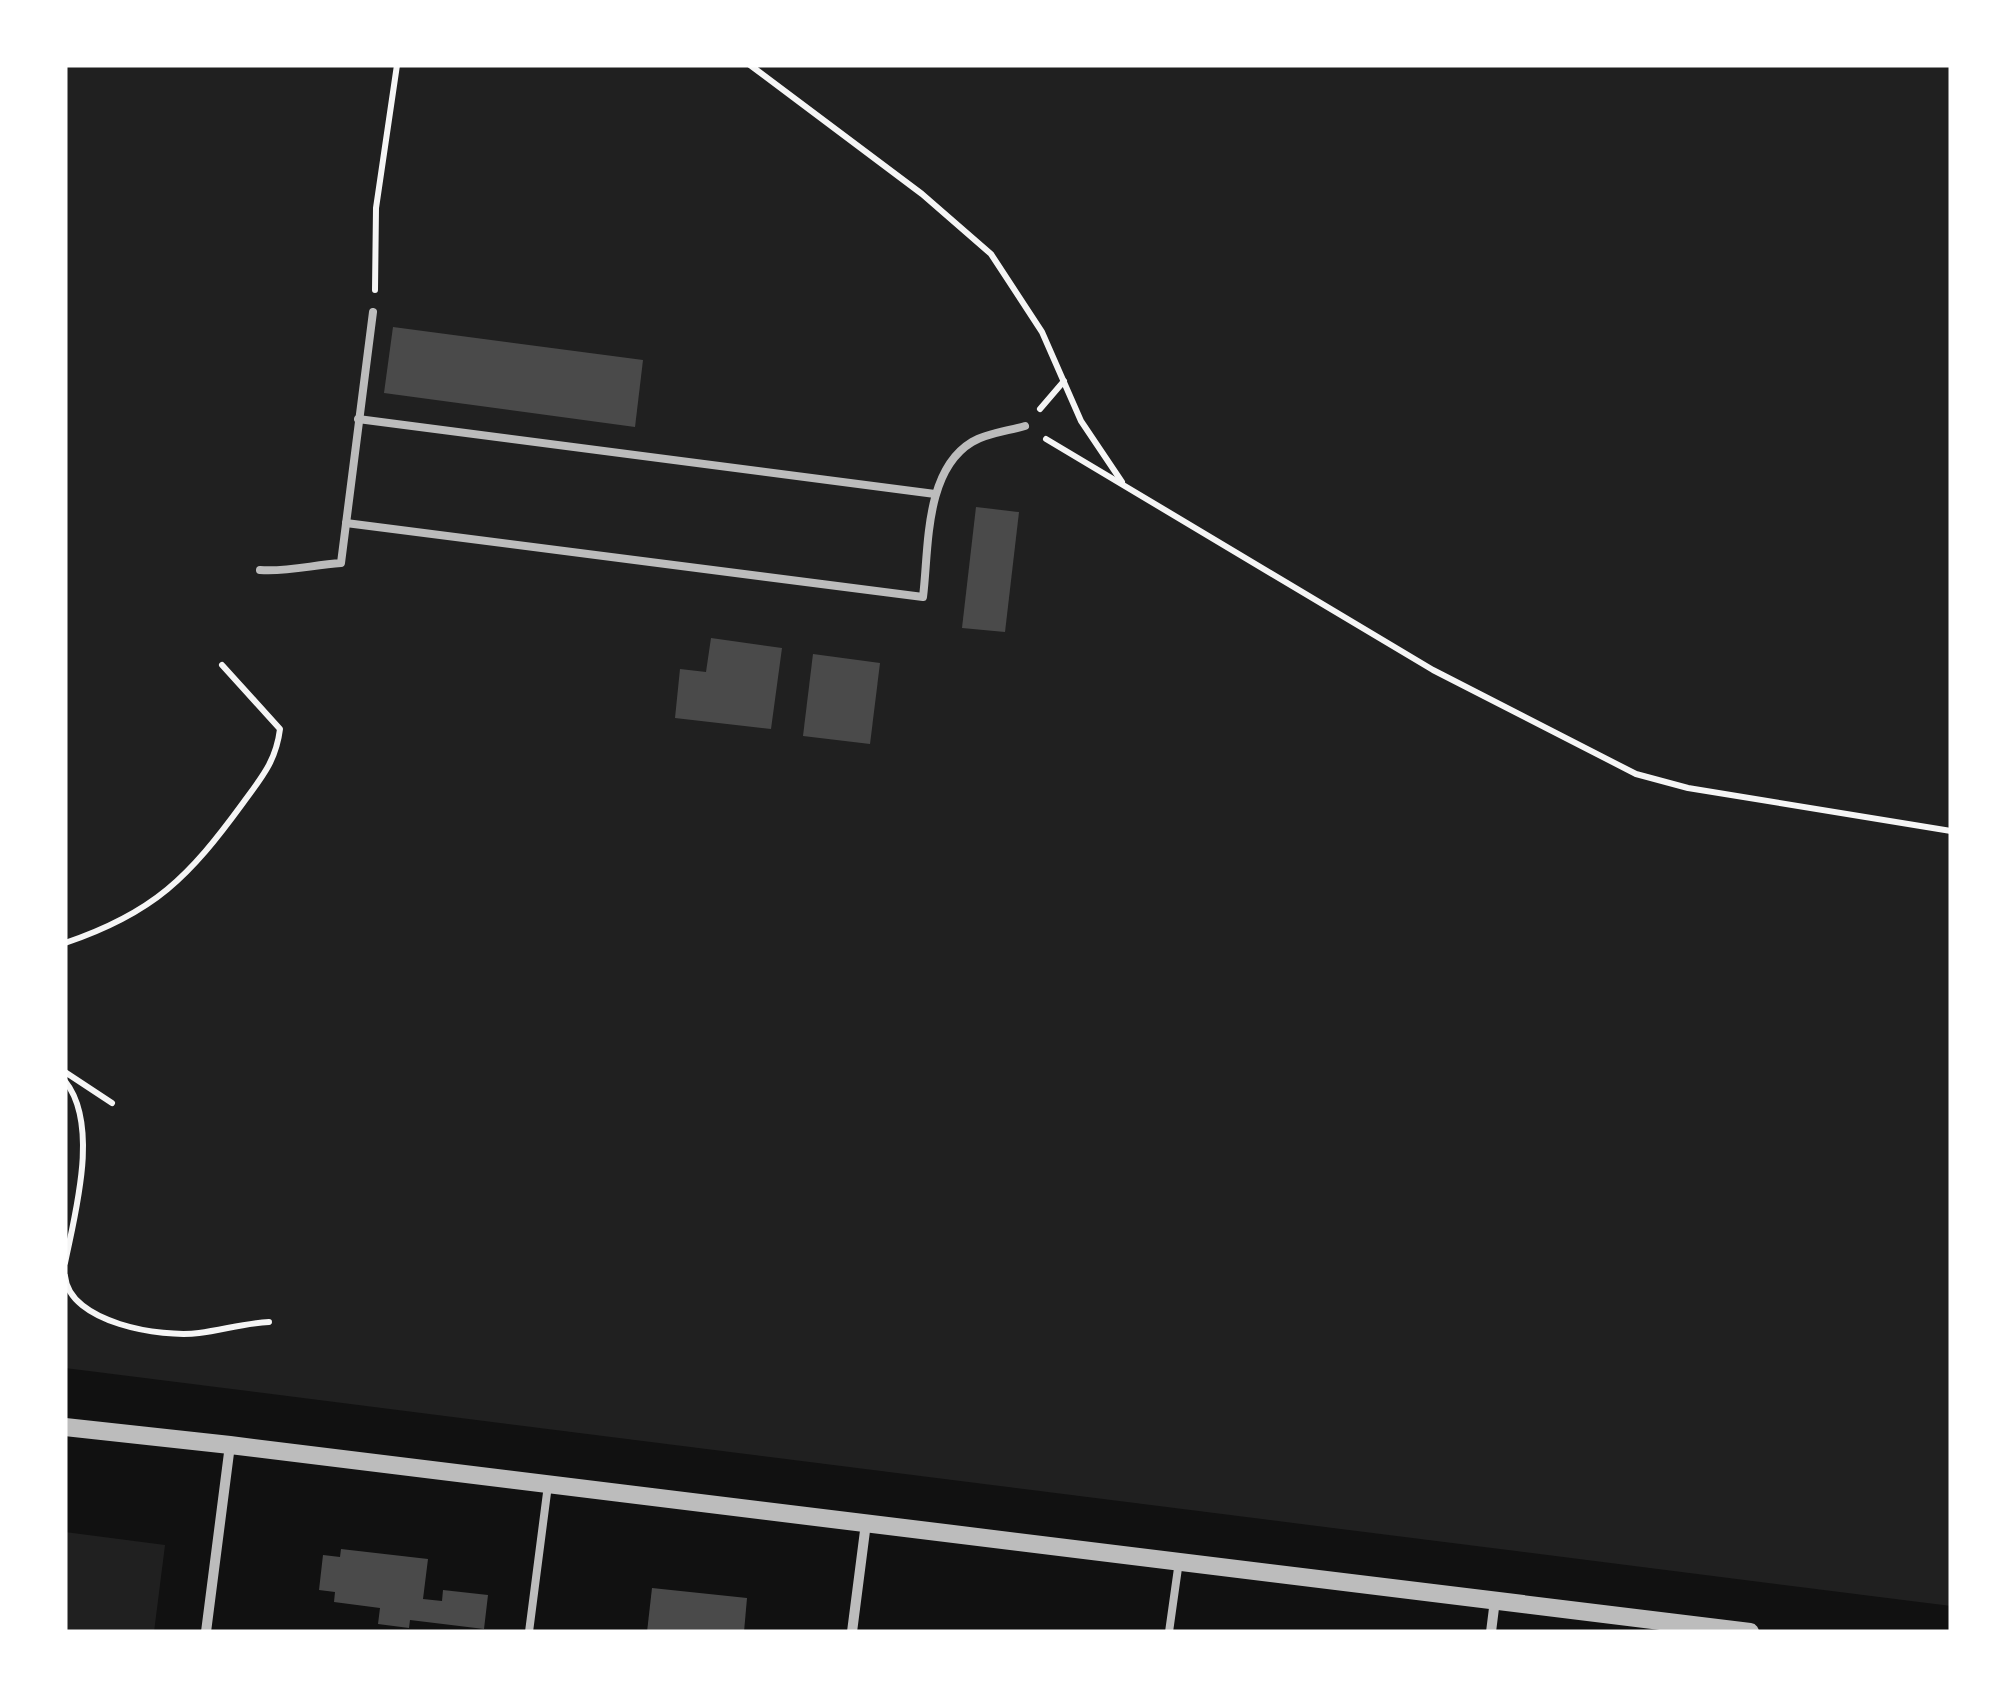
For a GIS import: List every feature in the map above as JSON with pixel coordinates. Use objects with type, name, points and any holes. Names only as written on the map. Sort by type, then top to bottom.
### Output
[{"type":"street","points":[[65,1427],[1750,1632]]},
{"type":"street","points":[[206,1632],[230,1445]]},
{"type":"street","points":[[852,1632],[866,1523]]},
{"type":"street","points":[[1491,1632],[1495,1600]]},
{"type":"lane","points":[[260,570],[288,572],[304,565],[340,563],[372,312]]},
{"type":"lane","points":[[358,419],[936,494]]},
{"type":"lane","points":[[346,523],[924,597],[936,494],[949,465],[970,443],[1025,426]]},
{"type":"lane","points":[[529,1632],[548,1484]]},
{"type":"lane","points":[[1170,1632],[1179,1561]]},
{"type":"path","points":[[372,312],[376,208],[397,65]]},
{"type":"path","points":[[750,65],[922,194],[991,254],[1042,332],[1081,421],[1125,487]]},
{"type":"path","points":[[1064,381],[1025,426],[1433,670],[1636,774],[1688,788],[1951,831]]},
{"type":"path","points":[[65,943],[126,917],[163,895],[191,871],[277,753],[280,729],[222,665]]},
{"type":"path","points":[[65,1072],[112,1103]]},
{"type":"path","points":[[65,1081],[73,1091],[83,1148],[65,1264]]},
{"type":"path","points":[[65,1276],[66,1288],[78,1303],[119,1324],[197,1334],[244,1323],[270,1322]]},
{"type":"shaded area","points":[[65,65],[1951,65],[1951,1606],[65,1368]]},
{"type":"shaded area","points":[[65,1532],[165,1545],[154,1632],[65,1632]]},
{"type":"building","points":[[393,327],[643,360],[635,427],[384,393]]},
{"type":"building","points":[[976,507],[1019,512],[1005,632],[962,628]]},
{"type":"building","points":[[711,638],[782,648],[771,729],[675,718],[680,669],[706,672]]},
{"type":"building","points":[[813,654],[880,663],[870,744],[803,736]]},
{"type":"building","points":[[341,1549],[428,1559],[423,1599],[442,1601],[443,1590],[488,1595],[484,1629],[410,1620],[409,1628],[378,1624],[380,1608],[334,1602],[335,1592],[319,1590],[323,1555],[340,1557]]},
{"type":"building","points":[[652,1588],[747,1598],[744,1632],[647,1632]]}]
